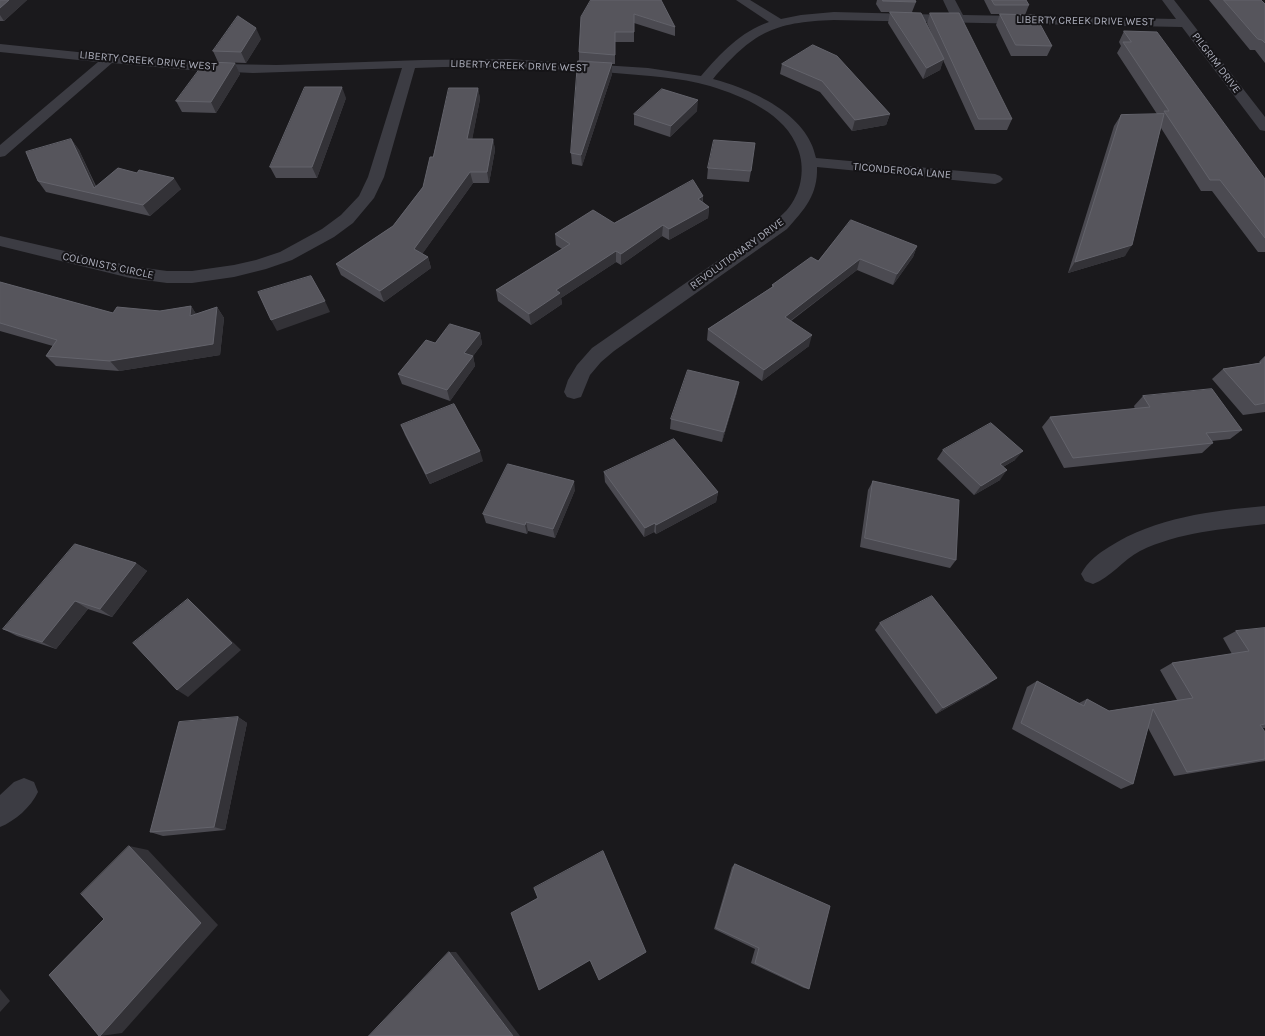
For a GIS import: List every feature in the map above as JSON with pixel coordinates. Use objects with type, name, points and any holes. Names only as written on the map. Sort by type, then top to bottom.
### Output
[{"type":"street","points":[[742,0],[779,23]]},
{"type":"street","points":[[949,0],[958,18]]},
{"type":"street","name":"PILGRIM DRIVE","points":[[1168,0],[1265,127]]},
{"type":"street","name":"LIBERTY CREEK DRIVE WEST","points":[[0,48],[192,66],[294,68],[478,63],[548,65],[670,75],[704,80],[740,43],[749,36],[764,28],[779,23],[806,18],[834,16],[1185,22]]},
{"type":"street","points":[[0,153],[110,58]]},
{"type":"street","name":"COLONISTS CIRCLE","points":[[0,241],[130,272],[167,277],[192,277],[234,271],[260,265],[286,256],[328,233],[347,219],[366,198],[376,177],[410,64]]},
{"type":"street","name":"REVOLUTIONARY DRIVE","points":[[574,392],[578,380],[588,364],[607,346],[781,225],[799,205],[809,184],[809,162],[806,149],[799,136],[778,114],[757,99],[744,93],[704,80]]},
{"type":"street","name":"TICONDEROGA LANE","points":[[809,162],[995,179]]},
{"type":"street","points":[[1093,574],[1117,553],[1155,533],[1202,522],[1265,515]]},
{"type":"street","points":[[0,813],[24,792]]},
{"type":"building","points":[[0,0],[9,0],[0,8]]},
{"type":"building","points":[[591,0],[661,0],[675,27],[634,14],[634,32],[615,32],[615,55],[579,52],[581,17]]},
{"type":"building","points":[[915,0],[916,2],[883,1]]},
{"type":"building","points":[[992,0],[1026,0],[1029,5],[995,5]]},
{"type":"building","points":[[1224,0],[1261,0],[1265,4],[1265,43],[1258,39]]},
{"type":"building","points":[[890,12],[921,13],[944,59],[927,68]]},
{"type":"building","points":[[930,13],[959,13],[1012,119],[979,119]]},
{"type":"building","points":[[1000,14],[1035,15],[1052,46],[1016,45]]},
{"type":"building","points":[[238,16],[256,28],[241,52],[213,51]]},
{"type":"building","points":[[1124,31],[1157,32],[1265,179],[1265,238],[1220,180],[1210,180],[1164,111],[1169,111],[1123,42],[1131,42]]},
{"type":"building","points":[[813,45],[837,56],[890,114],[855,120],[822,81],[782,64]]},
{"type":"building","points":[[578,61],[612,63],[581,155],[571,153]]},
{"type":"building","points":[[205,62],[235,63],[211,102],[176,101]]},
{"type":"building","points":[[305,87],[342,87],[312,167],[270,167]]},
{"type":"building","points":[[449,88],[478,88],[467,139],[493,139],[487,172],[470,172],[414,249],[428,257],[380,291],[336,264],[393,226],[423,187],[430,157],[433,157]]},
{"type":"building","points":[[662,89],[698,100],[671,126],[634,114]]},
{"type":"building","points":[[1164,114],[1132,245],[1075,262],[1121,115]]},
{"type":"building","points":[[71,139],[94,188],[118,168],[137,173],[139,170],[174,178],[143,205],[38,181],[26,152]]},
{"type":"building","points":[[714,140],[755,143],[751,171],[708,168]]},
{"type":"building","points":[[693,180],[703,196],[698,199],[709,207],[669,229],[663,225],[621,254],[616,251],[556,290],[560,293],[529,314],[496,290],[570,244],[555,234],[593,210],[614,223]]},
{"type":"building","points":[[851,220],[917,246],[897,274],[860,259],[785,317],[812,335],[764,370],[708,329],[774,286],[772,285],[811,257],[818,261]]},
{"type":"building","points":[[311,276],[325,301],[271,320],[258,292]]},
{"type":"building","points":[[0,282],[113,313],[117,307],[160,311],[191,306],[190,316],[217,307],[213,344],[110,361],[46,356],[57,340],[0,323]]},
{"type":"building","points":[[450,324],[480,333],[464,353],[473,356],[447,390],[398,374],[426,340],[435,343]]},
{"type":"building","points":[[1265,357],[1265,403],[1255,405],[1223,369],[1261,363],[1260,362]]},
{"type":"building","points":[[688,370],[739,382],[724,432],[671,419]]},
{"type":"building","points":[[1212,389],[1242,430],[1206,433],[1213,443],[1073,458],[1050,417],[1150,407],[1143,396]]},
{"type":"building","points":[[454,404],[480,451],[426,474],[401,425]]},
{"type":"building","points":[[991,423],[1023,451],[1000,464],[1007,470],[981,486],[943,450]]},
{"type":"building","points":[[674,439],[718,492],[656,525],[655,523],[645,528],[604,472]]},
{"type":"building","points":[[508,464],[574,481],[553,529],[526,522],[525,525],[483,514]]},
{"type":"building","points":[[873,481],[959,500],[956,560],[865,538]]},
{"type":"building","points":[[75,544],[136,563],[100,609],[75,601],[42,642],[3,629]]},
{"type":"building","points":[[932,596],[997,678],[943,708],[880,623]]},
{"type":"building","points":[[188,599],[232,643],[177,690],[133,643]]},
{"type":"building","points":[[1265,628],[1265,724],[1260,725],[1265,732],[1265,759],[1187,772],[1153,709],[1133,784],[1021,723],[1037,681],[1084,706],[1087,699],[1109,711],[1193,698],[1172,663],[1249,651],[1236,631]]},
{"type":"building","points":[[238,717],[214,827],[150,832],[179,722]]},
{"type":"building","points":[[129,846],[201,923],[99,1036],[49,975],[104,919],[81,894]]},
{"type":"building","points":[[603,851],[646,952],[599,980],[590,960],[539,990],[511,913],[538,898],[534,888]]},
{"type":"building","points":[[735,864],[830,906],[809,989],[755,963],[759,948],[716,928]]},
{"type":"building","points":[[449,952],[513,1036],[369,1036]]}]
